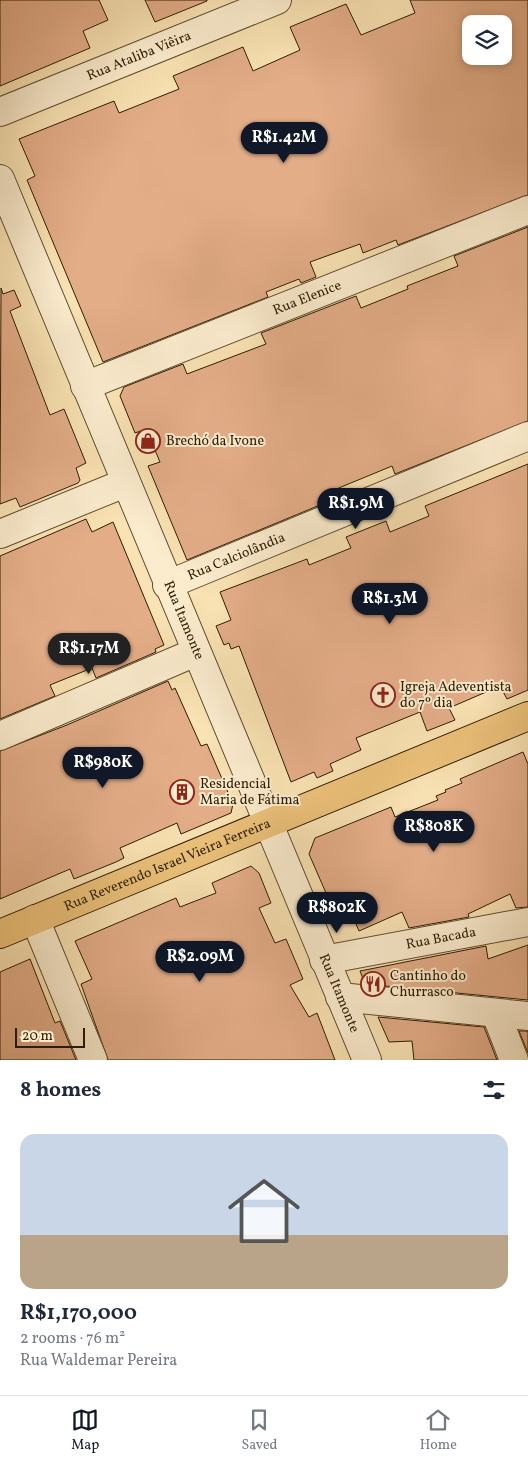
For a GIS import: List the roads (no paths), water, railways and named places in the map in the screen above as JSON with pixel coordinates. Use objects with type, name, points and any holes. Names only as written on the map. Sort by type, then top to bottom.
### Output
[{"type":"main road","name":"Rua Reverendo Israel Vieira Ferreira","points":[[0,934],[528,716]]},
{"type":"street","name":"Rua Ataliba Viêira","points":[[0,112],[277,0]]},
{"type":"street","name":"Rua Itamonte","points":[[0,179],[167,585],[269,822],[324,960],[367,1060]]},
{"type":"street","name":"Rua Elenice","points":[[85,386],[528,210]]},
{"type":"street","name":"Rua Calciolândia","points":[[167,585],[528,436]]},
{"type":"street","points":[[0,534],[125,483]]},
{"type":"street","points":[[0,736],[196,652]]},
{"type":"street","points":[[35,919],[93,1060]]},
{"type":"street","name":"Rua Bacada","points":[[324,960],[528,922]]},
{"type":"street","points":[[340,997],[528,1016]]},
{"type":"street","points":[[496,1014],[514,1060]]},
{"type":"place","name":"Brechó da Ivone","points":[[148,441]]},
{"type":"place","name":"Igreja Adeventista do 7º dia","points":[[383,695]]},
{"type":"place","name":"Residencial Maria de Fátima","points":[[182,792]]},
{"type":"place","name":"Cantinho do Churrasco","points":[[373,984]]}]
